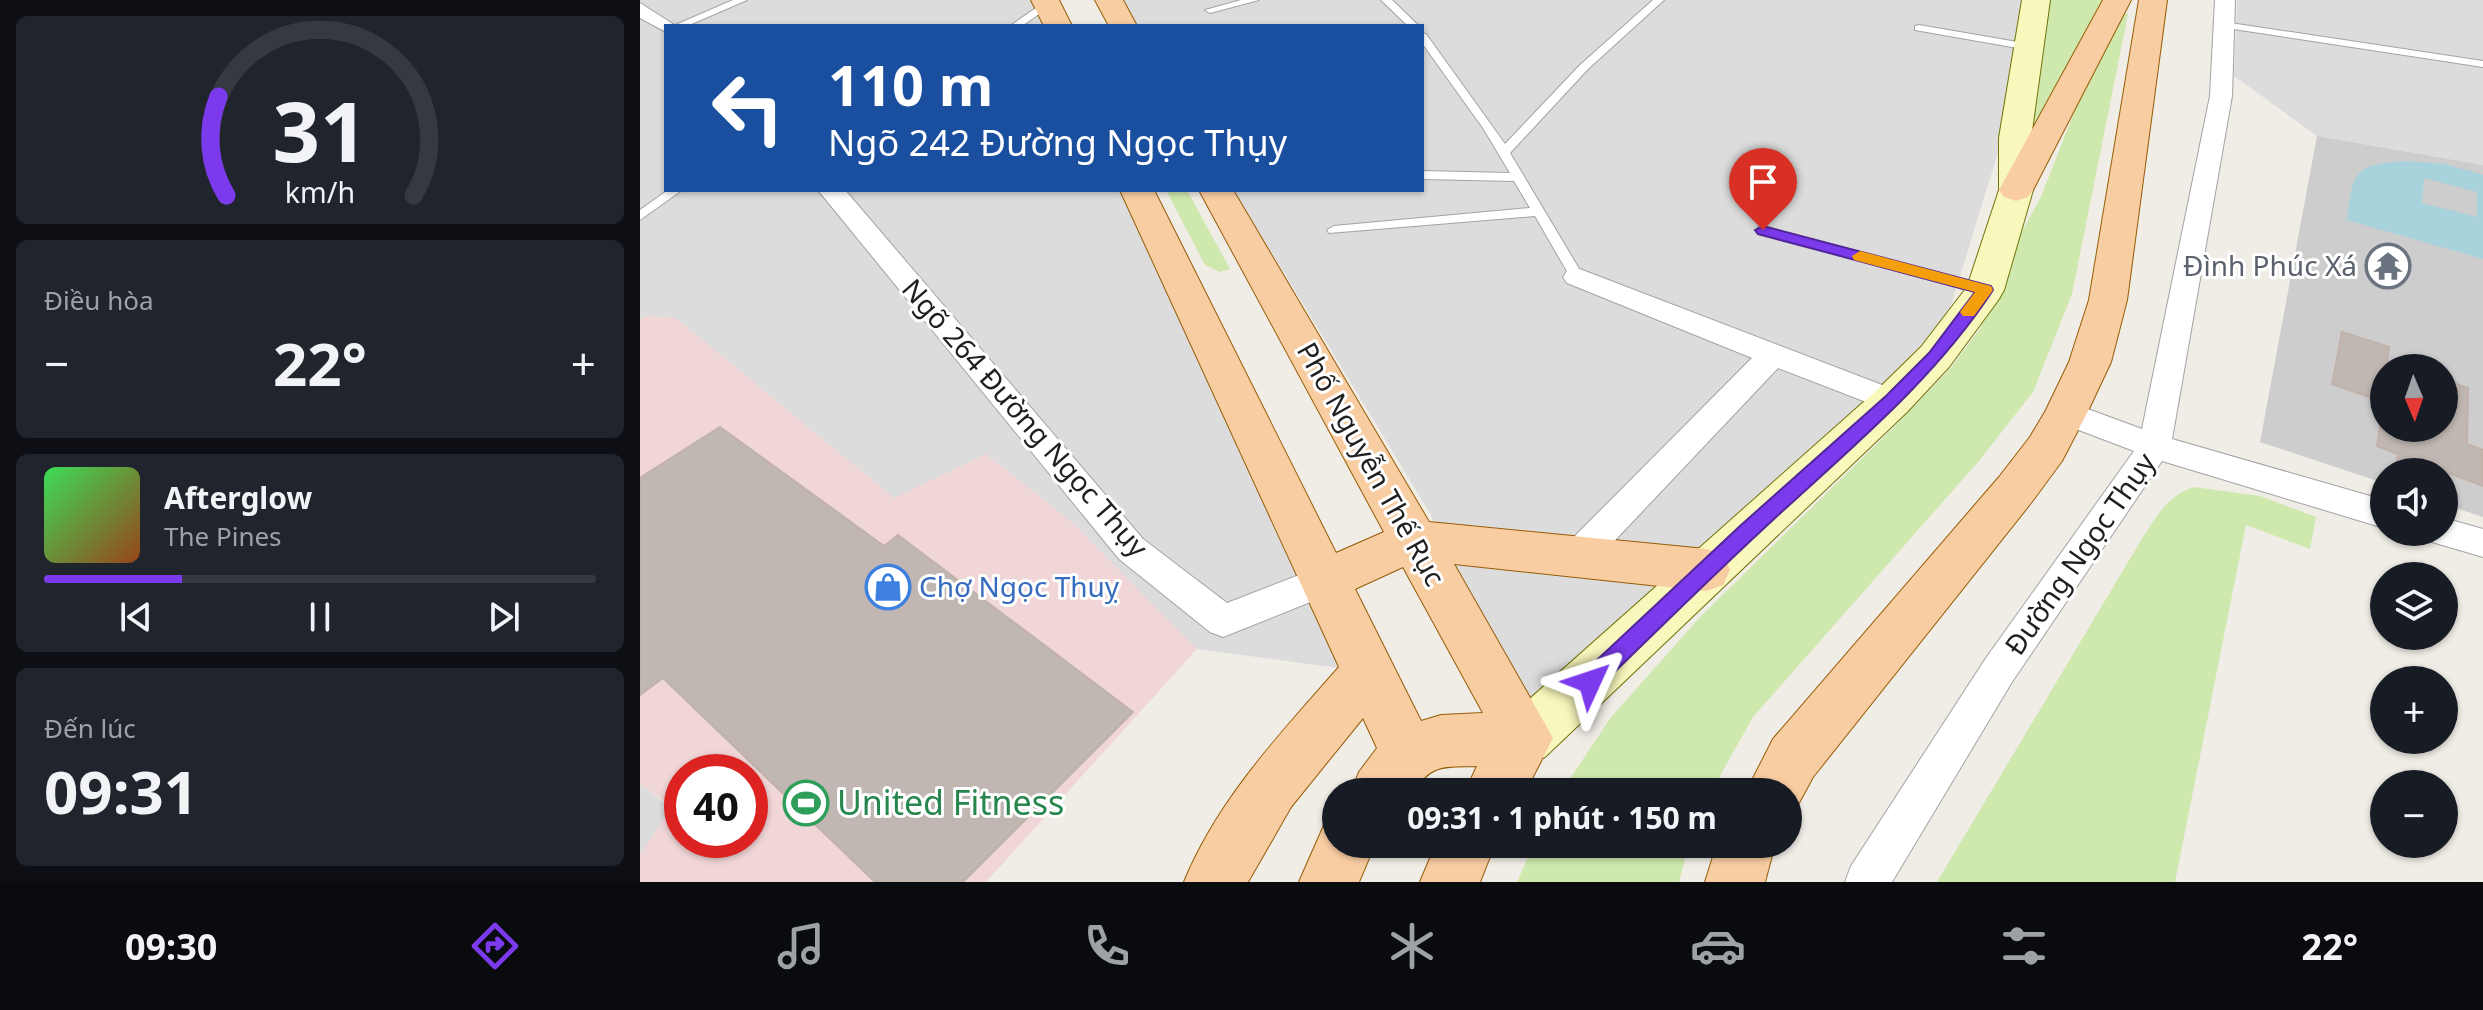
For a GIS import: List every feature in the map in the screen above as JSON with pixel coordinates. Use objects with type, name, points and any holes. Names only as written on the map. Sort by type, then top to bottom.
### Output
[{"type":"main road","points":[[1109,0],[1122,24]]},
{"type":"main road","points":[[2016,190],[2117,0]]},
{"type":"main road","points":[[1782,778],[1793,758],[2015,490],[2046,449],[2066,413],[2090,362],[2108,300],[2153,0]]},
{"type":"main road","points":[[1138,192],[1368,672],[1393,772],[1441,741],[1526,738]]},
{"type":"main road","name":"Phố Nguyễn Thế Rục","points":[[1217,192],[1526,738]]},
{"type":"main road","points":[[1325,580],[1414,540],[1575,559],[1706,570]]},
{"type":"main road","points":[[1214,882],[1271,787],[1368,672]]},
{"type":"main road","points":[[1502,778],[1526,738]]},
{"type":"main road","points":[[1329,882],[1340,858]]},
{"type":"main road","points":[[1450,882],[1460,858]]},
{"type":"main road","points":[[1735,882],[1742,858]]},
{"type":"street","points":[[1526,738],[1611,663],[1706,570],[1892,401],[1935,357],[1985,290],[2016,190],[2015,138],[2036,0]]},
{"type":"street","name":"Đường Ngọc Thụy","points":[[1867,882],[1999,670],[2155,446],[2221,96],[2224,12]]},
{"type":"street","name":"Ngõ 264 Đường Ngọc Thụy","points":[[833,192],[1131,549],[1223,621],[1325,580]]},
{"type":"street","points":[[1577,277],[1892,401]]},
{"type":"street","points":[[1575,559],[1774,354]]},
{"type":"street","points":[[2066,413],[2155,446],[2370,510]]},
{"type":"street","points":[[2458,536],[2483,543]]},
{"type":"lane","points":[[683,24],[742,0]]},
{"type":"lane","points":[[1210,10],[1254,0]]},
{"type":"lane","points":[[1386,0],[1412,24]]},
{"type":"lane","points":[[1504,152],[1584,67],[1659,0]]},
{"type":"lane","points":[[1019,24],[1050,10]]},
{"type":"lane","points":[[2224,12],[2483,64]]},
{"type":"lane","points":[[1919,28],[2029,47]]},
{"type":"lane","points":[[1428,52],[1504,152],[1536,212],[1577,277]]},
{"type":"lane","points":[[1424,175],[1517,177]]},
{"type":"lane","points":[[640,216],[673,192]]},
{"type":"lane","points":[[1334,230],[1536,212]]},
{"type":"lane","points":[[1763,230],[1985,290]]},
{"type":"shaded area","points":[[640,0],[1045,0],[1057,24],[664,24],[664,192],[1137,192],[1368,672],[1197,649],[986,454],[894,499],[640,332]]},
{"type":"shaded area","points":[[1119,0],[2045,0],[1935,357],[1526,738],[1431,515],[1235,192],[1424,192],[1424,24],[1133,24]]},
{"type":"shaded area","points":[[2237,0],[2483,0],[2483,165],[2317,136],[2234,76]]},
{"type":"shaded area","name":"Đình Phúc Xá","points":[[2317,136],[2483,165],[2483,517],[2458,509],[2458,458],[2370,458],[2370,478],[2260,442]]},
{"type":"shaded area","name":"Chợ Ngọc Thuỵ","points":[[647,316],[676,318],[894,498],[986,454],[1074,524],[1197,649],[986,882],[640,882],[640,855],[664,819],[664,858],[768,858],[768,754],[664,754],[664,801],[640,784],[640,320]]},
{"type":"shaded area","points":[[640,783],[664,803],[664,858],[640,882]]},
{"type":"green space","points":[[2049,0],[2105,0],[2034,129],[2030,128]]},
{"type":"green space","points":[[2122,11],[2128,14],[2072,294],[2033,392],[1978,462],[1753,717],[1719,778],[1570,778],[1612,716],[1702,615],[1893,428],[1949,370],[1979,330],[2006,260],[2041,197],[2087,79]]},
{"type":"green space","points":[[1167,192],[1188,192],[1230,269],[1220,272],[1205,265]]},
{"type":"green space","points":[[2194,487],[2260,496],[2316,517],[2310,549],[2246,525],[2175,882],[1937,882],[2143,537],[2170,501]]},
{"type":"green space","points":[[1528,858],[1685,858],[1679,882],[1517,882]]},
{"type":"water","points":[[2389,162],[2445,164],[2483,175],[2483,259],[2347,220],[2351,191],[2359,173]],"holes":[[[2424,178],[2477,192],[2477,217],[2422,203]]]},
{"type":"building","points":[[2342,332],[2389,347],[2388,354],[2370,354],[2370,397],[2332,384]]},
{"type":"building","points":[[2458,385],[2468,388],[2467,444],[2483,450],[2483,486],[2458,477],[2458,458],[2397,458],[2398,454],[2377,446],[2378,442],[2458,442]]},
{"type":"building","name":"Chợ Ngọc Thuỵ","points":[[720,427],[884,546],[898,535],[1133,712],[963,882],[875,882],[768,779],[768,754],[742,754],[663,678],[640,695],[640,478]]},
{"type":"slow traffic","points":[[1860,256],[1985,290],[1969,312]]},
{"type":"place","name":"Đình Phúc Xá","points":[[2388,266]]},
{"type":"place","name":"Chợ Ngọc Thuỵ","points":[[888,587]]},
{"type":"place","name":"United Fitness","points":[[806,803]]},
{"type":"route","points":[[1590,682],[1706,570],[1892,401],[1935,357],[1985,290],[1763,230]]}]
